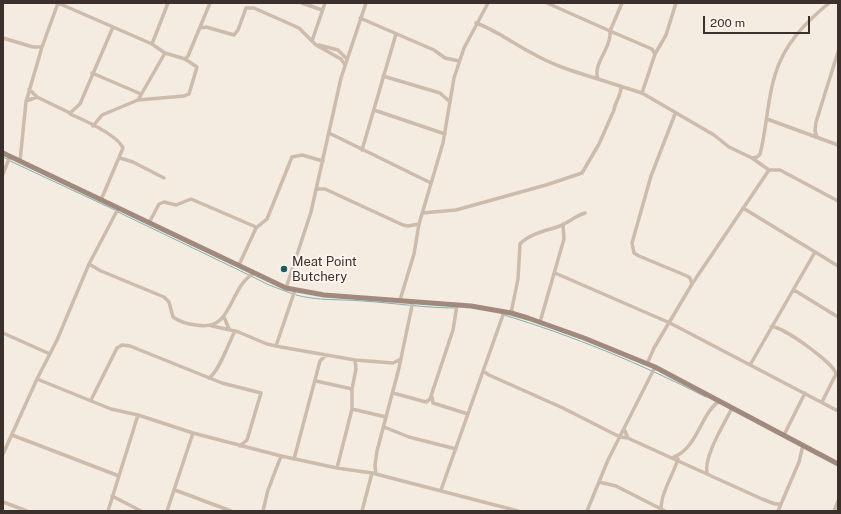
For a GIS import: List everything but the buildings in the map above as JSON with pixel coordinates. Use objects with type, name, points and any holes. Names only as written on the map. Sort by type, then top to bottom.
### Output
[{"type":"main road","points":[[3,153],[286,288],[324,295],[457,305],[511,313],[584,338],[655,367],[838,464]]},
{"type":"street","points":[[20,161],[26,102],[29,89],[58,3],[66,8]]},
{"type":"street","points":[[152,44],[168,3]]},
{"type":"street","points":[[184,59],[188,56],[210,3]]},
{"type":"street","points":[[200,28],[206,27],[234,35],[238,30],[247,3]]},
{"type":"street","points":[[302,3],[322,10]]},
{"type":"street","points":[[312,41],[325,3]]},
{"type":"street","points":[[286,288],[317,189],[335,100],[366,3]]},
{"type":"street","points":[[400,300],[414,254],[419,224],[445,134],[449,101],[459,61],[476,23],[488,3]]},
{"type":"street","points":[[547,3],[610,32],[652,49],[655,54]]},
{"type":"street","points":[[598,79],[596,70],[610,41],[610,32],[622,3]]},
{"type":"street","points":[[642,94],[655,54],[666,35],[676,3]]},
{"type":"street","points":[[752,158],[757,157],[760,154],[775,76],[784,54],[805,23],[829,3]]},
{"type":"street","points":[[55,11],[66,8],[75,9],[152,44],[165,53],[184,59],[198,69],[189,94],[138,100],[102,115],[93,126]]},
{"type":"street","points":[[246,8],[254,8],[295,26],[316,45],[338,57],[345,65]]},
{"type":"street","points":[[360,18],[434,50],[445,58],[459,61]]},
{"type":"street","points":[[476,23],[492,29],[556,66],[642,94],[714,135],[729,147],[752,158],[769,170],[780,170],[838,201]]},
{"type":"street","points":[[70,113],[80,104],[113,27]]},
{"type":"street","points":[[362,150],[396,34]]},
{"type":"street","points":[[3,38],[33,47],[42,47]]},
{"type":"street","points":[[316,45],[338,50],[347,59]]},
{"type":"street","points":[[33,47],[39,56]]},
{"type":"street","points":[[817,137],[814,131],[816,122],[838,52]]},
{"type":"street","points":[[138,100],[165,53]]},
{"type":"street","points":[[92,73],[141,94]]},
{"type":"street","points":[[384,76],[440,93],[449,101]]},
{"type":"street","points":[[422,213],[456,210],[546,185],[582,172],[599,144],[621,93],[621,87]]},
{"type":"street","points":[[29,89],[37,97],[70,113],[122,145],[123,152],[101,200]]},
{"type":"street","points":[[621,93],[628,89]]},
{"type":"street","points":[[26,102],[37,97]]},
{"type":"street","points":[[374,110],[445,134]]},
{"type":"street","points":[[676,114],[651,176],[632,243],[632,248],[634,253],[639,256],[687,276],[690,278],[692,284]]},
{"type":"street","points":[[767,118],[838,145]]},
{"type":"street","points":[[329,133],[431,183]]},
{"type":"street","points":[[240,265],[256,228],[267,219],[292,157],[302,155],[323,161]]},
{"type":"street","points":[[3,174],[10,156]]},
{"type":"street","points":[[120,158],[133,162],[164,178]]},
{"type":"street","points":[[647,364],[654,348],[692,284],[769,170]]},
{"type":"street","points":[[317,189],[325,189],[402,225],[408,226],[419,224]]},
{"type":"street","points":[[149,223],[159,204],[164,202],[176,205],[191,199],[256,227]]},
{"type":"street","points":[[3,454],[90,264],[118,208]]},
{"type":"street","points":[[743,208],[838,266]]},
{"type":"street","points":[[511,313],[518,279],[520,244],[541,232],[563,224],[578,215],[585,213]]},
{"type":"street","points":[[540,322],[564,239],[563,224]]},
{"type":"street","points":[[750,365],[815,252]]},
{"type":"street","points":[[90,264],[101,271],[164,297],[169,302],[173,317],[178,321],[229,329],[276,346],[325,356],[393,363],[401,359]]},
{"type":"street","points":[[212,326],[224,316],[238,288],[254,273]]},
{"type":"street","points":[[555,273],[670,323],[838,411]]},
{"type":"street","points":[[276,346],[295,290]]},
{"type":"street","points":[[794,290],[838,317]]},
{"type":"street","points":[[362,511],[374,473],[413,301]]},
{"type":"street","points":[[428,402],[432,396],[453,330],[457,305]]},
{"type":"street","points":[[441,490],[504,312]]},
{"type":"street","points":[[224,316],[229,329]]},
{"type":"street","points":[[771,328],[777,327],[789,334],[818,354],[837,371],[822,402]]},
{"type":"street","points":[[209,378],[214,374],[234,331]]},
{"type":"street","points":[[3,333],[50,354]]},
{"type":"street","points":[[91,400],[117,348],[122,345],[130,346],[222,383],[261,393],[247,440],[240,446]]},
{"type":"street","points":[[294,459],[316,381],[320,361],[325,356]]},
{"type":"street","points":[[337,468],[352,409],[352,389],[356,369],[355,360]]},
{"type":"street","points":[[393,363],[399,368]]},
{"type":"street","points":[[587,511],[620,437],[655,367]]},
{"type":"street","points":[[483,371],[620,437],[628,438],[675,458],[762,499],[775,504],[781,504]]},
{"type":"street","points":[[37,379],[111,409],[138,415],[194,434],[280,456],[337,468],[374,473],[518,511]]},
{"type":"street","points":[[316,381],[352,389]]},
{"type":"street","points":[[393,393],[468,414]]},
{"type":"street","points":[[784,436],[805,394]]},
{"type":"street","points":[[432,396],[433,403]]},
{"type":"street","points":[[663,510],[662,500],[674,473],[675,458],[692,440],[719,401]]},
{"type":"street","points":[[707,473],[707,462],[733,408]]},
{"type":"street","points":[[352,409],[386,417]]},
{"type":"street","points":[[108,511],[138,415]]},
{"type":"street","points":[[384,427],[409,437],[456,449]]},
{"type":"street","points":[[624,429],[628,438]]},
{"type":"street","points":[[167,511],[194,434]]},
{"type":"street","points":[[12,435],[119,476]]},
{"type":"street","points":[[778,511],[800,462],[803,445]]},
{"type":"street","points":[[263,511],[268,490],[280,456]]},
{"type":"street","points":[[697,468],[707,462]]},
{"type":"street","points":[[599,482],[616,486],[663,510]]},
{"type":"street","points":[[175,490],[231,511]]},
{"type":"street","points":[[112,496],[142,511]]},
{"type":"street","points":[[834,511],[838,501]]},
{"type":"street","points":[[3,502],[27,511]]},
{"type":"street","points":[[498,511],[500,506]]},
{"type":"waterway","points":[[3,157],[7,159]]},
{"type":"waterway","points":[[10,161],[115,210]]},
{"type":"waterway","points":[[118,212],[249,275]]},
{"type":"waterway","points":[[251,276],[293,294]]},
{"type":"waterway","points":[[296,295],[321,299],[355,300],[456,308]]},
{"type":"waterway","points":[[504,315],[582,341],[657,373],[706,397]]},
{"type":"place","name":"Meat Point Butchery","points":[[284,269]]}]
